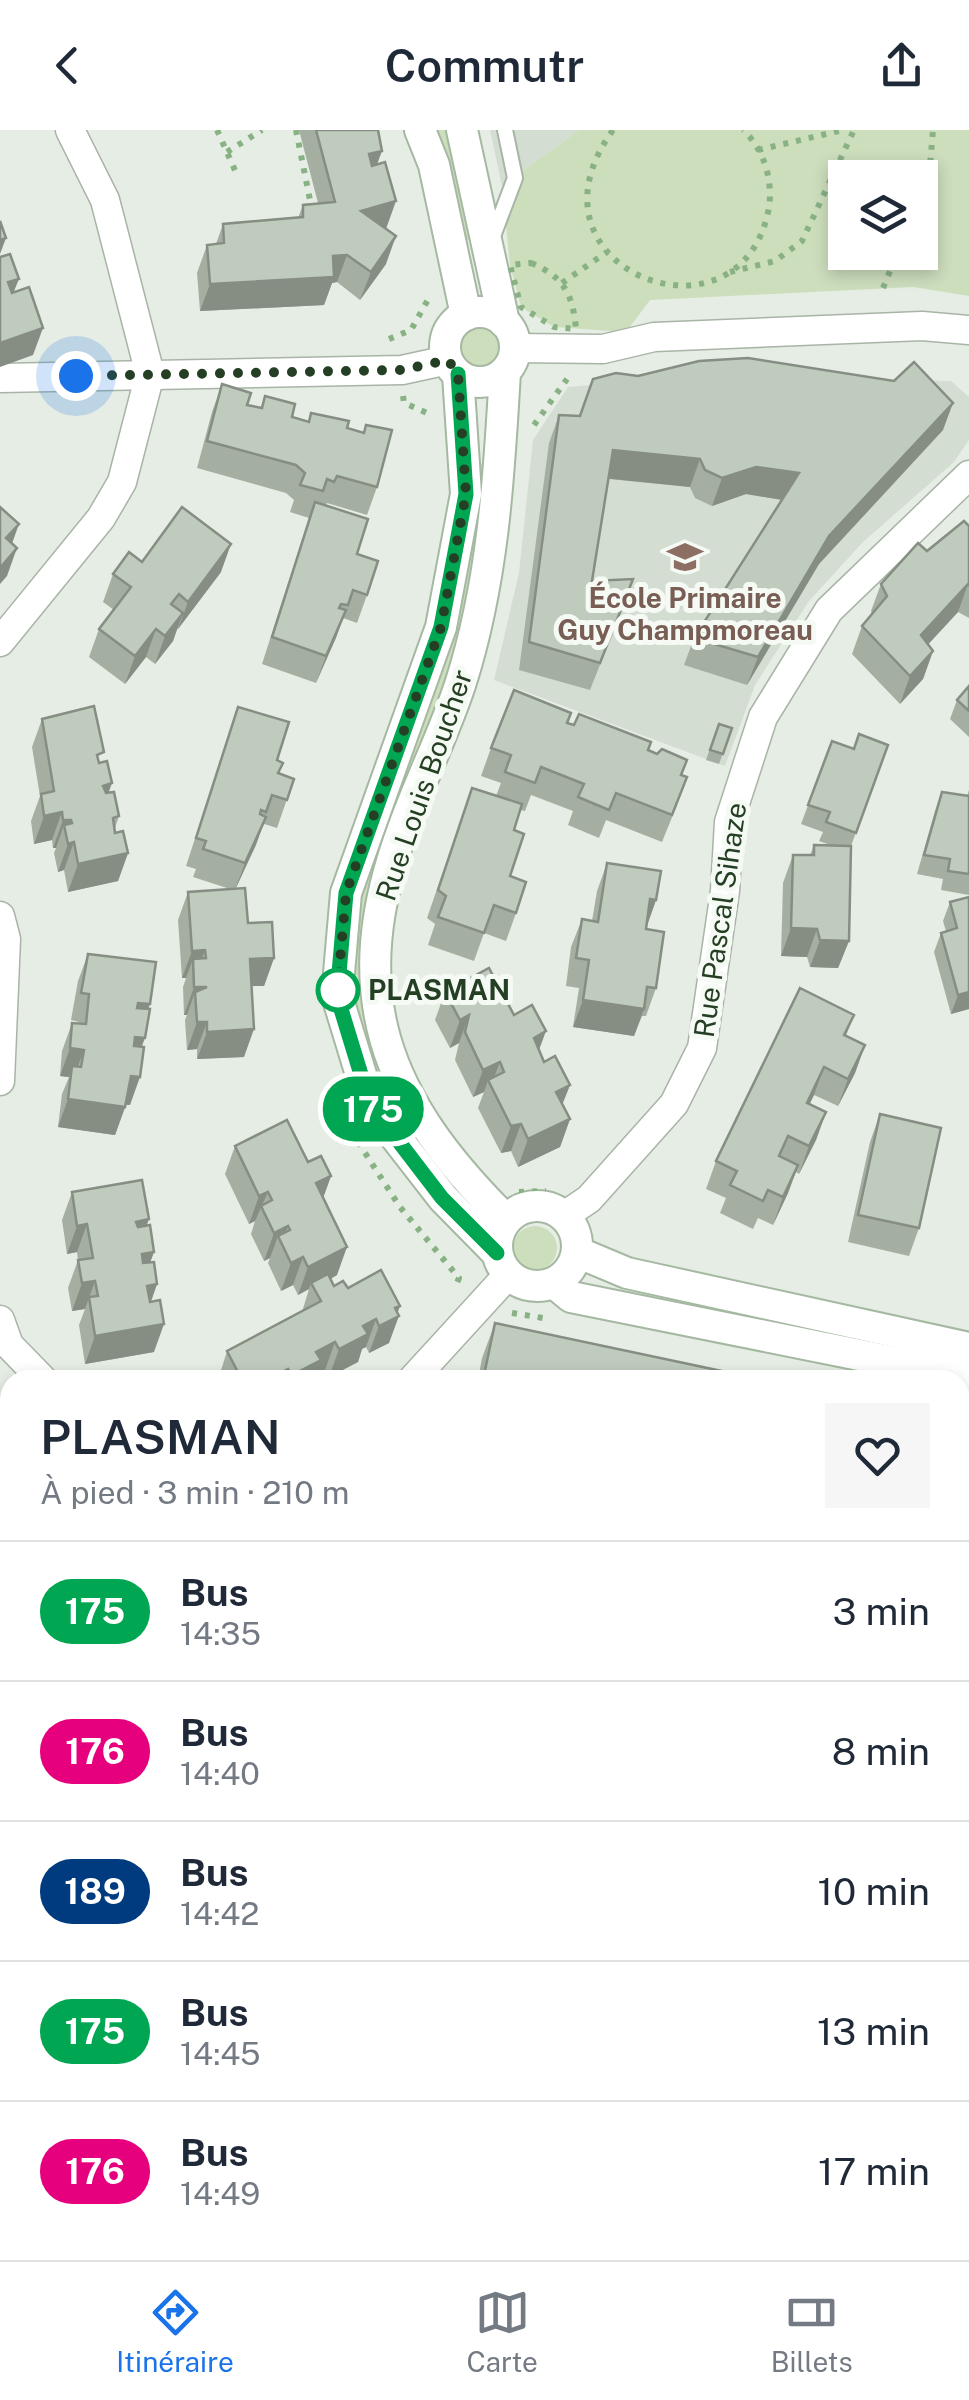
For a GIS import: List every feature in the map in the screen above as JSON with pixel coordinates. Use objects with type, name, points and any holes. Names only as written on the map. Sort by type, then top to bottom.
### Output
[{"type":"main road","points":[[420,130],[434,165],[466,315]]},
{"type":"main road","name":"Rue Louis Boucher","points":[[462,130],[500,254],[508,347],[489,574],[460,686],[402,830],[376,928],[374,977],[380,1032],[429,1134],[504,1206]]},
{"type":"main road","points":[[466,315],[495,315],[508,347],[482,382],[453,367],[446,337],[466,315]]},
{"type":"main road","name":"Rue Louis Boucher","points":[[453,367],[466,494],[441,627],[346,893],[337,996],[370,1104],[442,1198],[503,1264]]},
{"type":"main road","points":[[558,1203],[573,1226],[578,1252],[566,1276],[554,1284],[530,1286],[503,1264],[504,1206],[553,1208],[558,1203]]},
{"type":"main road","points":[[578,1252],[627,1273],[969,1348]]},
{"type":"main road","points":[[554,1284],[571,1297],[934,1370]]},
{"type":"street","points":[[0,642],[90,533],[122,482],[150,374],[105,200],[70,130]]},
{"type":"street","points":[[508,347],[603,350],[654,337],[922,326],[969,330]]},
{"type":"street","points":[[0,378],[453,367]]},
{"type":"street","name":"Rue Pascal Sihaze","points":[[558,1203],[590,1199],[674,1104],[702,1048],[726,891],[729,822],[763,716],[829,610],[969,475]]},
{"type":"street","points":[[0,916],[6,939],[0,1081]]},
{"type":"street","points":[[420,1370],[503,1264]]},
{"type":"street","points":[[0,1320],[9,1345],[33,1370]]},
{"type":"lane","points":[[500,254],[515,178],[505,130]]},
{"type":"path","points":[[218,130],[238,178]]},
{"type":"path","points":[[227,152],[262,130]]},
{"type":"path","points":[[296,130],[314,216]]},
{"type":"path","points":[[613,130],[596,154],[587,183],[588,213],[608,252],[643,280],[672,288],[702,284],[775,260],[802,241],[854,130]]},
{"type":"path","points":[[729,272],[752,251],[766,225],[771,195],[758,150],[743,130]]},
{"type":"path","points":[[758,150],[843,130]]},
{"type":"path","points":[[930,160],[933,130]]},
{"type":"path","points":[[562,283],[608,252]]},
{"type":"path","points":[[500,254],[554,272],[573,298],[576,329]]},
{"type":"path","points":[[882,288],[890,270]]},
{"type":"path","points":[[386,340],[411,330],[429,300],[430,289]]},
{"type":"path","points":[[528,434],[568,378]]},
{"type":"path","points":[[504,1206],[558,1203]]},
{"type":"shaded area","points":[[490,130],[579,130],[502,186]]},
{"type":"shaded area","name":"École Primaire Guy Champmoreau","points":[[691,377],[951,381],[969,397],[969,440],[954,462],[863,542],[809,601],[755,685],[725,766],[494,680],[519,573],[533,440],[568,387]]},
{"type":"green space","points":[[433,130],[445,130],[473,239],[462,242]]},
{"type":"green space","points":[[579,130],[969,130],[969,296],[913,287],[650,300],[626,332],[554,327],[521,307],[510,265],[502,186]]},
{"type":"green space","points":[[481,325],[497,331],[503,347],[497,363],[481,369],[465,363],[459,347],[465,331]]},
{"type":"green space","points":[[477,463],[489,464],[478,568],[362,988],[366,1018],[392,1093],[486,1207],[478,1222],[378,1099],[349,991],[357,904]]},
{"type":"green space","points":[[535,1226],[551,1232],[557,1248],[551,1264],[535,1270],[519,1264],[513,1248],[519,1232]]},
{"type":"building","points":[[316,130],[378,130],[382,151],[369,154],[372,166],[385,162],[396,201],[361,211],[396,236],[371,272],[347,255],[333,256],[334,277],[210,284],[207,245],[224,243],[223,224],[303,217],[303,205],[335,202]]},
{"type":"building","points":[[10,254],[19,279],[8,282],[12,293],[29,287],[43,328],[0,343],[0,257]]},
{"type":"building","points":[[748,358],[894,381],[914,362],[953,403],[829,536],[758,657],[694,638],[799,473],[756,467],[722,478],[705,470],[700,459],[613,450],[592,581],[633,579],[600,663],[529,642],[559,415],[580,416],[593,379],[616,373],[638,376],[699,361]]},
{"type":"building","points":[[222,384],[251,393],[247,405],[262,408],[265,396],[295,404],[292,417],[309,422],[311,413],[349,421],[347,428],[364,433],[366,425],[392,430],[377,487],[337,476],[334,482],[327,479],[323,491],[300,485],[305,473],[296,465],[207,441]]},
{"type":"building","points":[[315,502],[368,519],[357,554],[378,561],[367,595],[353,590],[348,605],[341,604],[339,608],[346,610],[326,656],[272,637]]},
{"type":"building","points":[[0,507],[19,524],[6,538],[17,548],[0,568]]},
{"type":"building","points":[[182,507],[231,544],[188,602],[179,594],[171,604],[183,613],[165,636],[156,629],[135,656],[99,629],[131,587],[113,574],[129,552],[142,562]]},
{"type":"building","points":[[964,521],[969,526],[969,585],[921,635],[933,651],[910,676],[862,626],[887,596],[881,584],[918,543],[927,551]]},
{"type":"building","points":[[969,686],[969,711],[957,700]]},
{"type":"building","points":[[514,690],[571,713],[567,723],[574,725],[579,714],[651,742],[648,750],[657,754],[662,749],[687,760],[681,775],[687,777],[672,815],[616,793],[609,810],[578,797],[584,784],[541,767],[535,783],[505,772],[511,755],[491,748]]},
{"type":"building","points":[[94,706],[104,752],[97,755],[99,763],[107,761],[112,783],[103,786],[106,793],[114,792],[119,816],[113,818],[115,833],[123,831],[128,853],[78,864],[74,842],[68,844],[64,825],[72,823],[71,820],[63,820],[62,812],[44,816],[41,794],[54,791],[42,719]]},
{"type":"building","points":[[238,707],[289,722],[277,760],[283,763],[278,773],[294,779],[287,800],[272,795],[266,812],[261,810],[260,814],[266,817],[245,863],[203,849],[206,841],[196,838]]},
{"type":"building","points":[[719,724],[732,728],[723,754],[710,750]]},
{"type":"building","points":[[859,734],[888,745],[856,833],[826,822],[830,812],[808,805],[832,741],[854,749]]},
{"type":"building","points":[[472,788],[522,804],[514,830],[524,834],[510,876],[526,882],[516,913],[494,905],[484,933],[438,917],[446,896],[438,890]]},
{"type":"building","points":[[942,792],[969,796],[969,874],[948,871],[950,859],[924,855]]},
{"type":"building","points":[[814,845],[851,846],[849,941],[820,940],[817,929],[791,928],[793,855],[814,855]]},
{"type":"building","points":[[607,863],[661,871],[656,900],[650,899],[646,929],[664,932],[656,988],[647,987],[644,1009],[583,1000],[589,960],[576,958],[582,919],[598,922]]},
{"type":"building","points":[[245,888],[248,923],[272,922],[274,958],[250,959],[254,1029],[207,1032],[207,1022],[197,1022],[195,992],[207,987],[194,987],[193,959],[206,958],[205,950],[192,951],[188,892]]},
{"type":"building","points":[[969,897],[969,992],[958,995],[941,933],[957,928],[950,902]]},
{"type":"building","points":[[88,954],[156,962],[150,1004],[138,1003],[137,1008],[150,1009],[145,1038],[135,1037],[134,1046],[144,1047],[140,1077],[131,1076],[125,1107],[68,1099],[72,1066],[81,1067],[84,1050],[70,1048],[72,1023],[86,1024],[89,994],[81,993]]},
{"type":"building","points":[[489,968],[514,1015],[532,1005],[546,1031],[534,1038],[544,1062],[555,1056],[570,1085],[556,1092],[570,1119],[528,1139],[521,1124],[511,1126],[488,1080],[504,1072],[500,1062],[483,1070],[465,1032],[469,1015],[460,1020],[445,992]]},
{"type":"building","points":[[800,988],[854,1015],[844,1035],[865,1045],[848,1079],[824,1067],[807,1103],[826,1112],[809,1146],[788,1136],[779,1156],[798,1165],[783,1197],[768,1190],[763,1201],[730,1185],[737,1171],[716,1161]]},
{"type":"building","points":[[880,1114],[941,1128],[919,1228],[858,1215]]},
{"type":"building","points":[[287,1120],[308,1162],[321,1156],[331,1176],[316,1183],[347,1247],[308,1267],[303,1257],[291,1263],[278,1236],[290,1230],[288,1226],[274,1233],[261,1206],[272,1200],[268,1192],[259,1196],[235,1146]]},
{"type":"building","points":[[142,1180],[149,1219],[136,1222],[138,1227],[150,1225],[154,1252],[142,1254],[143,1263],[154,1262],[157,1284],[147,1286],[150,1302],[160,1300],[164,1324],[95,1336],[89,1297],[98,1296],[95,1281],[82,1283],[78,1260],[93,1258],[87,1224],[77,1226],[72,1192]]},
{"type":"building","points":[[381,1270],[400,1306],[395,1308],[399,1316],[379,1326],[376,1319],[363,1326],[368,1334],[339,1349],[335,1342],[316,1352],[321,1360],[302,1370],[237,1370],[227,1351],[321,1301],[311,1283],[328,1274],[334,1286],[343,1281],[348,1288]]},
{"type":"building","points":[[495,1323],[717,1370],[485,1370]]},
{"type":"bus line","name":"175","points":[[458,374],[466,494],[441,627],[346,893],[337,996],[370,1104],[442,1198],[497,1253]]},
{"type":"place","name":"École Primaire Guy Champmoreau","points":[[685,557]]},
{"type":"place","name":"PLASMAN","points":[[338,990]]},
{"type":"route","points":[[76,376],[402,370],[448,360],[458,374],[466,494],[441,627],[346,893],[337,996],[338,990]]}]
